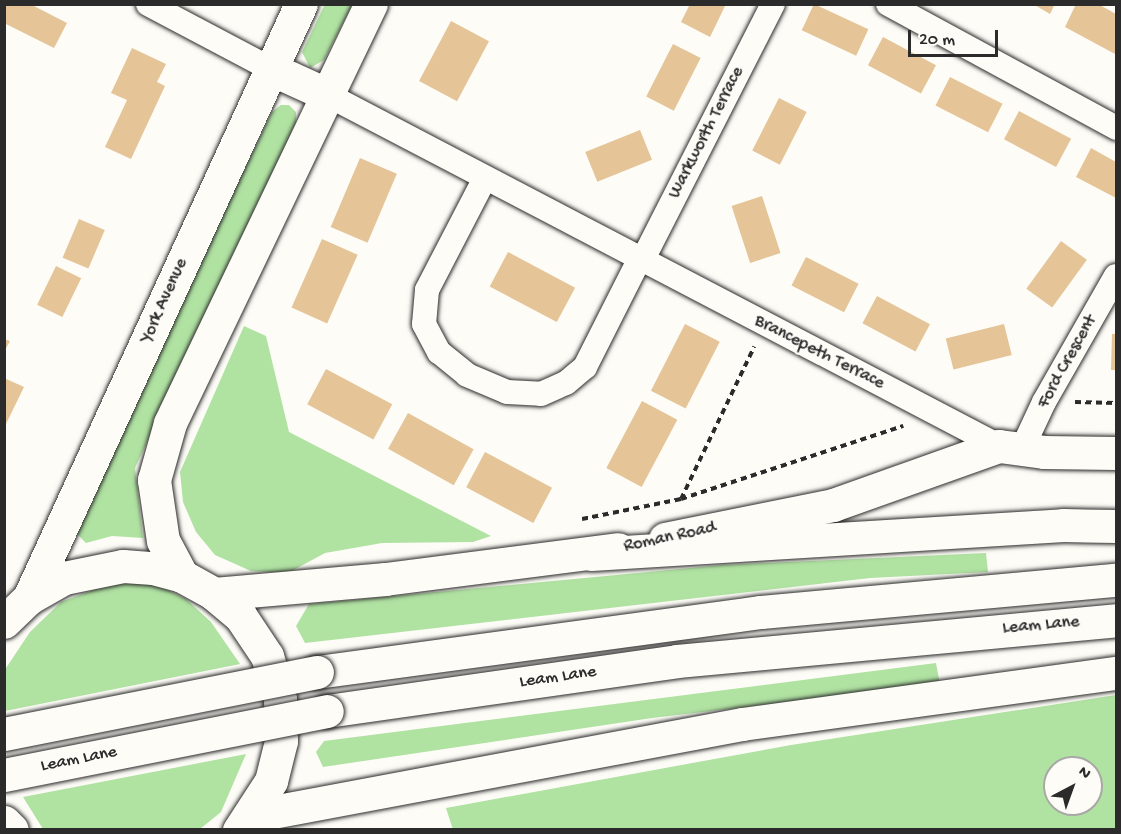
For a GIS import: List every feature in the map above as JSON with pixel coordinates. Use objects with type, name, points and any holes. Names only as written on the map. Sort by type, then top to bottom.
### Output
[{"type":"main road","name":"York Avenue","points":[[15,606],[301,4]]},
{"type":"main road","points":[[182,576],[163,541],[154,480],[170,423],[371,4]]},
{"type":"main road","points":[[269,68],[326,94]]},
{"type":"main road","name":"Roman Road","points":[[214,594],[385,579],[591,554],[833,505],[1010,448],[1116,453]]},
{"type":"main road","points":[[591,554],[1063,525],[1116,526]]},
{"type":"main road","points":[[15,606],[64,578],[93,569],[143,567],[182,576],[214,594],[241,617],[267,656],[280,699],[281,741],[271,781],[245,823]]},
{"type":"main road","points":[[4,734],[316,672],[761,612],[1116,580]]},
{"type":"main road","name":"Leam Lane","points":[[4,775],[327,711],[677,660],[1116,620]]},
{"type":"main road","points":[[245,823],[742,724],[1116,673]]},
{"type":"main road","points":[[4,822],[12,830]]},
{"type":"street","points":[[148,4],[269,68]]},
{"type":"street","name":"Warkworth Terrace","points":[[640,260],[773,4]]},
{"type":"street","points":[[888,4],[1116,128]]},
{"type":"street","name":"Brancepeth Terrace","points":[[326,94],[765,325],[938,414],[1010,448]]},
{"type":"street","points":[[485,178],[427,290],[424,324],[439,352],[467,375],[507,392],[541,394],[566,383],[585,368],[640,260]]},
{"type":"street","name":"Ford Crescent","points":[[1010,448],[1044,402],[1116,276]]},
{"type":"path","points":[[681,499],[765,325]]},
{"type":"path","points":[[1044,402],[1116,403]]},
{"type":"path","points":[[575,520],[681,499],[938,414]]},
{"type":"green space","points":[[325,4],[352,5],[324,60],[310,68],[302,52]]},
{"type":"green space","points":[[281,105],[289,105],[296,112],[296,123],[135,468],[143,538],[112,536],[86,543],[72,529],[272,112]]},
{"type":"green space","points":[[244,326],[266,336],[289,432],[491,536],[473,542],[382,543],[325,553],[288,573],[251,571],[215,555],[196,532],[183,502],[180,472]]},
{"type":"green space","points":[[986,553],[988,572],[870,578],[305,643],[296,626],[309,604],[722,565]]},
{"type":"green space","points":[[148,580],[186,599],[211,622],[240,664],[5,711],[4,671],[30,632],[61,602],[104,586]]},
{"type":"green space","points":[[936,663],[940,684],[652,718],[323,767],[316,752],[324,741]]},
{"type":"green space","points":[[1116,695],[1116,829],[453,830],[446,808],[791,745]]},
{"type":"green space","points":[[246,754],[221,812],[200,829],[43,829],[23,797]]},
{"type":"building","points":[[4,4],[30,4],[67,23],[54,48],[4,23]]},
{"type":"building","points":[[690,4],[726,4],[710,37],[681,22]]},
{"type":"building","points":[[814,4],[868,29],[856,56],[802,30]]},
{"type":"building","points":[[1033,4],[1055,4],[1050,14]]},
{"type":"building","points":[[1076,4],[1098,4],[1116,14],[1115,54],[1065,27]]},
{"type":"building","points":[[451,21],[489,41],[457,101],[419,81]]},
{"type":"building","points":[[883,37],[936,65],[921,93],[868,65]]},
{"type":"building","points":[[673,44],[701,58],[674,111],[646,97]]},
{"type":"building","points":[[132,48],[166,64],[157,82],[165,86],[131,159],[105,147],[127,100],[111,93]]},
{"type":"building","points":[[950,77],[1003,104],[988,132],[935,106]]},
{"type":"building","points":[[779,98],[807,112],[780,165],[752,151]]},
{"type":"building","points":[[1019,111],[1071,139],[1056,167],[1004,139]]},
{"type":"building","points":[[640,130],[652,160],[597,182],[585,152]]},
{"type":"building","points":[[1091,148],[1116,162],[1116,198],[1076,177]]},
{"type":"building","points":[[360,158],[397,174],[368,243],[331,227]]},
{"type":"building","points":[[762,196],[781,253],[750,263],[732,206]]},
{"type":"building","points":[[79,219],[105,230],[88,269],[63,258]]},
{"type":"building","points":[[322,239],[358,255],[327,323],[291,308]]},
{"type":"building","points":[[1061,241],[1087,260],[1052,308],[1026,289]]},
{"type":"building","points":[[508,252],[575,288],[557,322],[490,286]]},
{"type":"building","points":[[806,257],[859,284],[844,312],[791,286]]},
{"type":"building","points":[[56,266],[81,278],[62,317],[37,305]]},
{"type":"building","points":[[877,296],[930,324],[915,352],[862,323]]},
{"type":"building","points":[[685,324],[720,342],[686,409],[651,391]]},
{"type":"building","points":[[1004,324],[1012,355],[954,370],[946,339]]},
{"type":"building","points":[[1112,334],[1116,334],[1116,370],[1111,370]]},
{"type":"building","points":[[4,339],[10,341],[4,352]]},
{"type":"building","points":[[326,369],[392,404],[373,440],[307,404]]},
{"type":"building","points":[[4,378],[24,387],[4,428]]},
{"type":"building","points":[[642,401],[677,420],[642,487],[606,468]]},
{"type":"building","points":[[408,413],[474,449],[454,485],[388,449]]},
{"type":"building","points":[[485,452],[552,488],[533,523],[466,487]]}]
